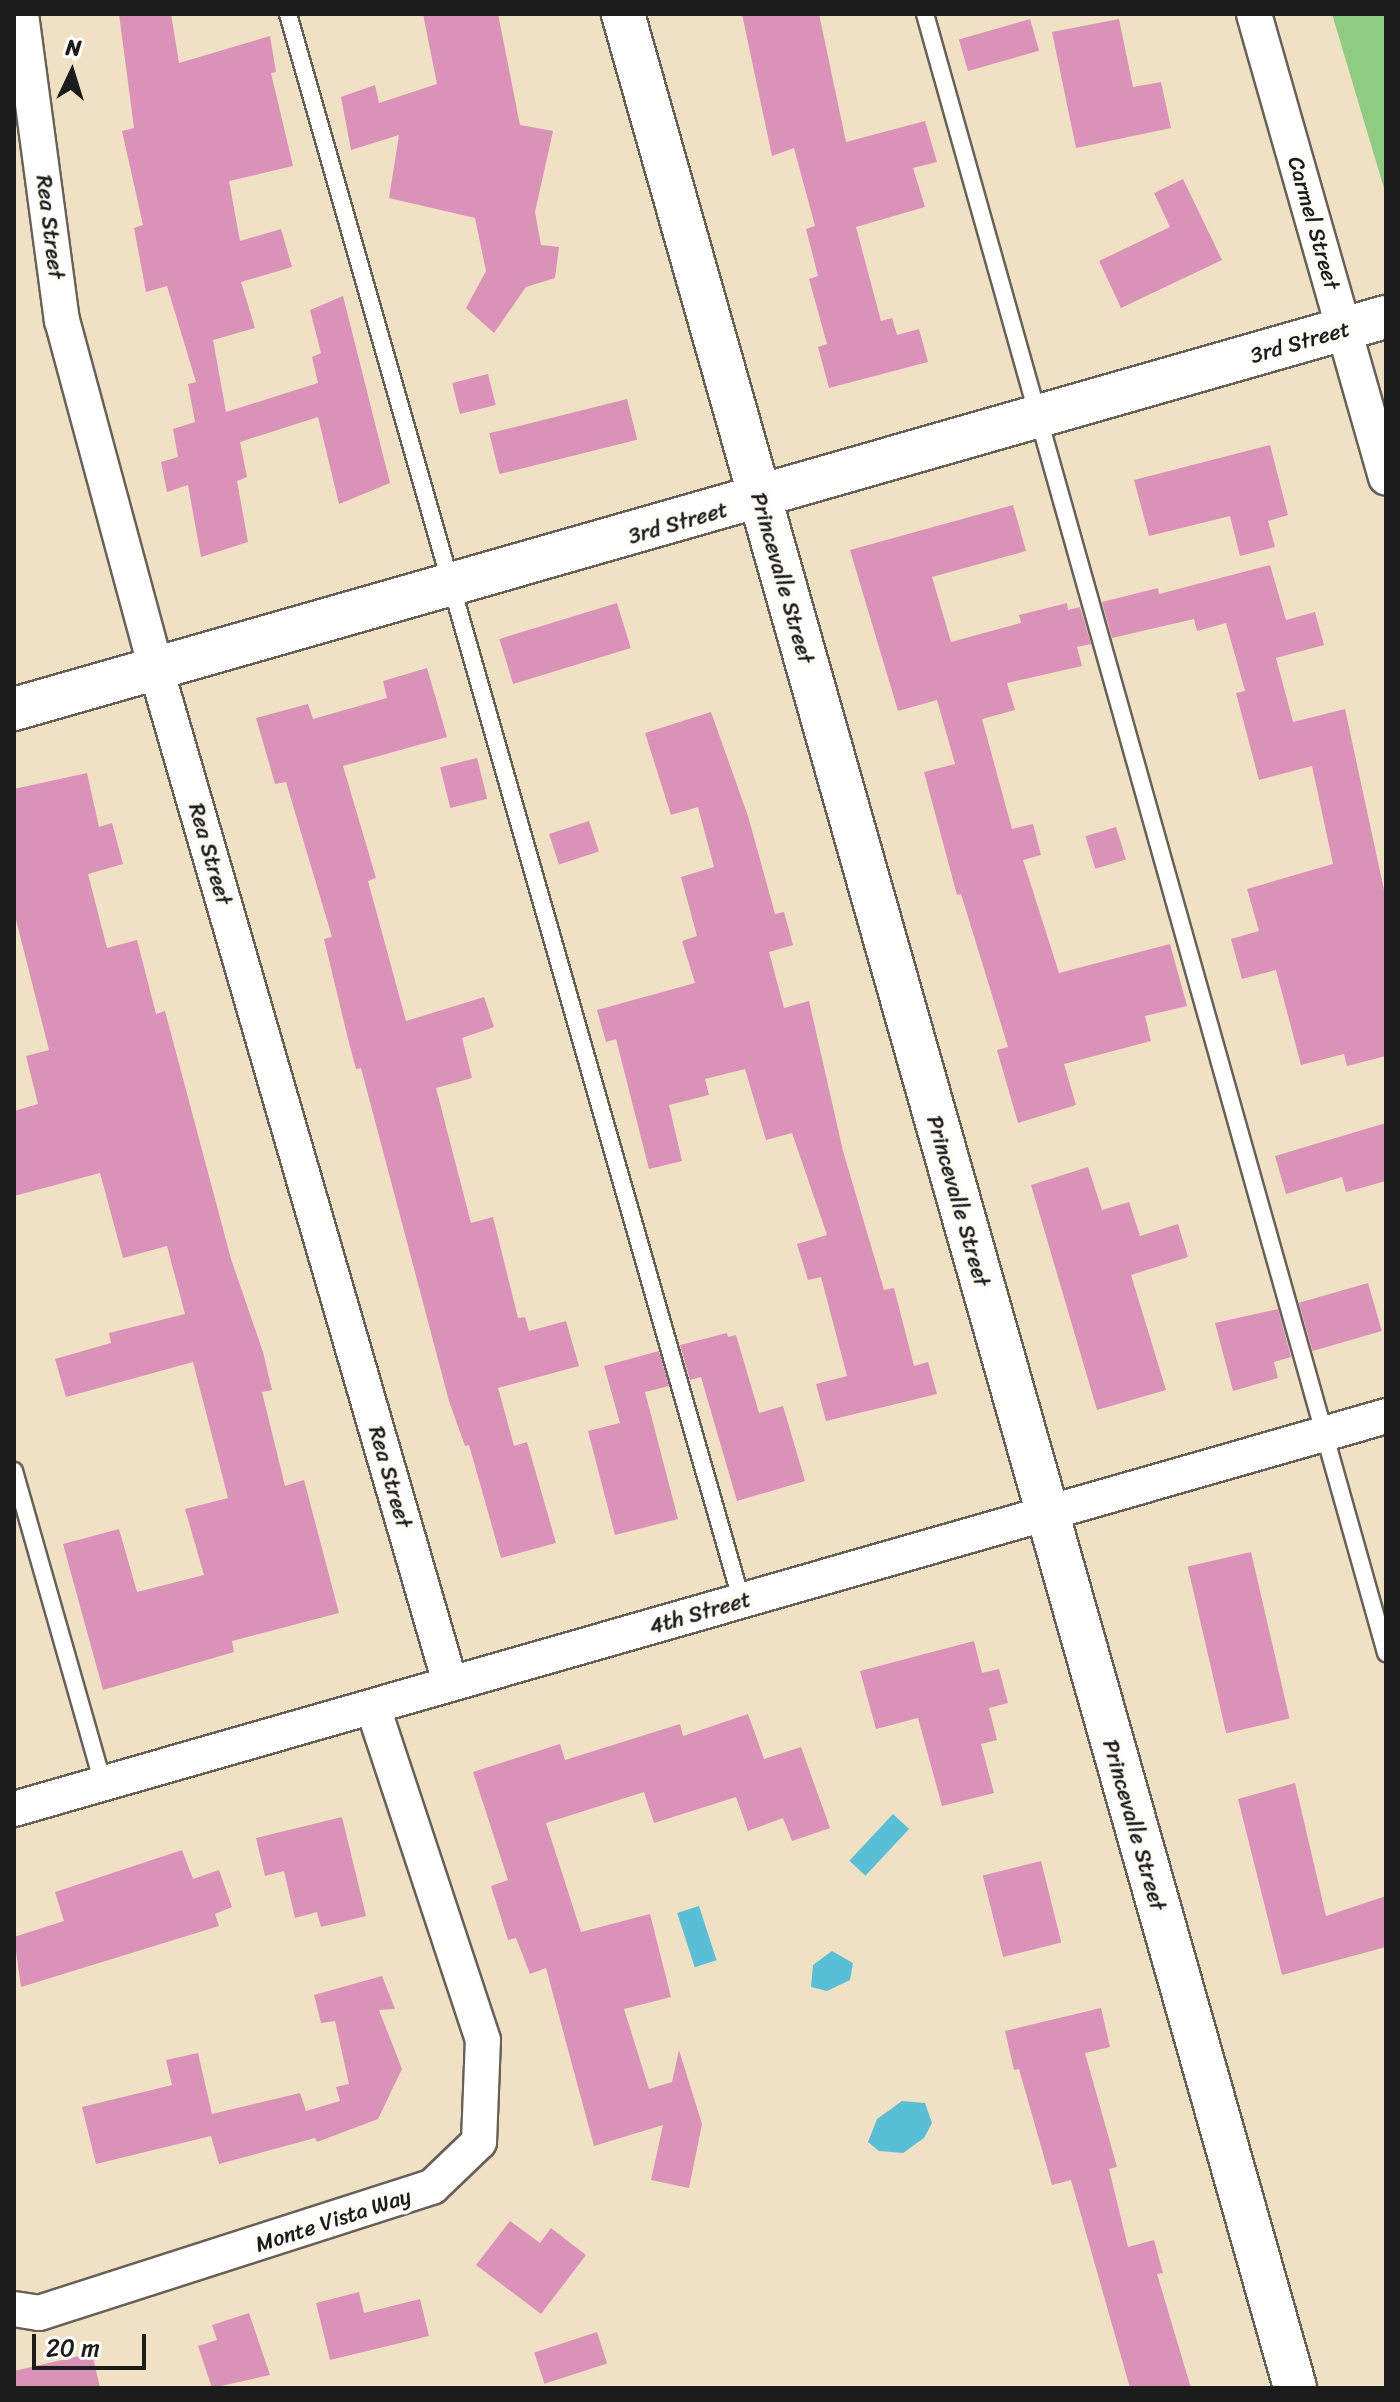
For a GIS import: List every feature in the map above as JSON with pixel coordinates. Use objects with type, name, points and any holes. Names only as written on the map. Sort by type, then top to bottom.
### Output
[{"type":"street","name":"Rea Street","points":[[21,14],[62,320],[156,669],[450,1683]]},
{"type":"street","name":"Princevalle Street","points":[[623,14],[1295,2388]]},
{"type":"street","name":"Carmel Street","points":[[1254,14],[1386,478]]},
{"type":"street","name":"3rd Street","points":[[14,709],[760,499],[1386,317]]},
{"type":"street","name":"4th Street","points":[[14,1809],[104,1786],[450,1683],[1386,1416]]},
{"type":"street","name":"Monte Vista Way","points":[[14,2309],[39,2313],[432,2187],[479,2142],[483,2040],[373,1707]]},
{"type":"lane","points":[[288,14],[454,585],[742,1602]]},
{"type":"lane","points":[[925,14],[1322,1435],[1386,1653]]},
{"type":"lane","points":[[14,1471],[104,1786]]},
{"type":"green space","points":[[1332,14],[1386,14],[1386,195]]},
{"type":"water","points":[[893,1814],[909,1829],[865,1876],[849,1861]]},
{"type":"water","points":[[699,1906],[717,1960],[695,1967],[677,1913]]},
{"type":"water","points":[[832,1951],[853,1963],[850,1980],[827,1991],[811,1987],[813,1965]]},
{"type":"water","points":[[902,2101],[925,2103],[932,2123],[924,2138],[903,2153],[879,2151],[868,2142],[877,2119]]},
{"type":"building","points":[[119,14],[171,14],[179,63],[270,36],[276,72],[271,73],[293,166],[229,181],[240,241],[281,229],[292,267],[241,282],[255,328],[213,340],[226,412],[318,383],[312,357],[321,353],[310,310],[343,296],[390,483],[339,504],[318,417],[240,442],[247,477],[237,481],[248,542],[201,557],[188,485],[167,492],[161,462],[178,457],[173,429],[195,422],[188,384],[196,382],[167,286],[146,292],[134,228],[143,225],[122,131],[134,128]]},
{"type":"building","points":[[423,14],[498,14],[520,125],[553,131],[535,212],[541,245],[559,247],[555,278],[526,287],[494,333],[466,308],[486,271],[475,218],[389,198],[399,135],[351,150],[341,97],[375,85],[379,103],[437,84]]},
{"type":"building","points":[[742,14],[819,14],[846,142],[925,121],[937,162],[913,168],[925,207],[856,227],[881,321],[892,318],[897,335],[919,329],[928,362],[829,388],[818,347],[827,344],[809,279],[818,276],[806,229],[815,226],[794,148],[772,156]]},
{"type":"building","points":[[1030,19],[1039,51],[968,71],[959,39]]},
{"type":"building","points":[[1119,19],[1133,87],[1161,82],[1171,128],[1076,148],[1052,32]]},
{"type":"building","points":[[1183,179],[1222,260],[1121,308],[1099,261],[1170,227],[1154,193]]},
{"type":"building","points":[[488,374],[496,405],[460,414],[452,383]]},
{"type":"building","points":[[627,399],[637,440],[499,474],[489,433]]},
{"type":"building","points":[[1270,445],[1288,515],[1268,521],[1275,547],[1240,556],[1230,516],[1149,536],[1134,480]]},
{"type":"building","points":[[1013,505],[1026,551],[932,577],[951,642],[1021,623],[1019,615],[1067,603],[1068,610],[1080,607],[1091,644],[1077,647],[1082,666],[1007,683],[1015,710],[982,719],[1012,829],[1033,824],[1041,855],[1023,860],[1059,973],[1170,944],[1187,1006],[1145,1016],[1151,1041],[1064,1064],[1076,1105],[1018,1123],[997,1050],[1008,1047],[961,894],[957,895],[924,772],[955,764],[937,700],[898,711],[850,550]]},
{"type":"building","points":[[1270,565],[1286,620],[1315,612],[1324,645],[1276,658],[1293,722],[1345,709],[1386,899],[1386,1056],[1347,1066],[1344,1054],[1301,1065],[1276,970],[1242,979],[1231,939],[1259,931],[1247,889],[1333,864],[1312,766],[1259,780],[1236,693],[1245,691],[1226,623],[1197,631],[1194,619],[1112,638],[1102,602],[1158,588],[1159,594]]},
{"type":"building","points":[[617,603],[631,648],[513,684],[499,639]]},
{"type":"building","points":[[427,668],[447,737],[343,766],[376,878],[368,881],[406,1021],[484,997],[494,1027],[462,1038],[472,1078],[436,1088],[471,1223],[493,1217],[518,1318],[525,1317],[529,1331],[566,1321],[579,1366],[498,1388],[514,1446],[527,1442],[556,1543],[501,1558],[469,1445],[465,1446],[449,1401],[361,1068],[356,1069],[324,939],[332,937],[286,782],[275,784],[256,718],[308,704],[313,719],[387,698],[383,681]]},
{"type":"building","points":[[711,712],[748,816],[775,914],[784,912],[793,945],[769,952],[784,1008],[809,1001],[843,1151],[884,1290],[894,1288],[914,1366],[928,1362],[937,1394],[826,1421],[816,1384],[847,1376],[821,1277],[808,1280],[797,1244],[827,1235],[792,1133],[766,1140],[745,1069],[705,1079],[709,1095],[669,1105],[682,1161],[649,1169],[616,1039],[606,1042],[597,1010],[695,983],[682,941],[697,936],[681,877],[714,867],[698,807],[671,815],[645,733]]},
{"type":"building","points":[[477,758],[487,799],[450,808],[440,767]]},
{"type":"building","points":[[87,773],[99,827],[112,823],[123,864],[88,874],[107,948],[137,940],[156,1014],[165,1011],[231,1259],[263,1352],[272,1390],[262,1392],[285,1486],[304,1480],[339,1613],[232,1641],[234,1652],[103,1690],[63,1544],[119,1529],[137,1592],[204,1575],[185,1509],[228,1498],[193,1362],[66,1397],[55,1359],[111,1343],[109,1333],[185,1314],[167,1246],[123,1258],[100,1173],[14,1196],[14,1111],[38,1104],[26,1056],[49,1050],[14,912],[14,789]]},
{"type":"building","points":[[589,821],[599,851],[559,864],[549,834]]},
{"type":"building","points":[[1116,827],[1126,860],[1095,869],[1085,836]]},
{"type":"building","points":[[1386,1123],[1386,1181],[1346,1192],[1342,1177],[1286,1194],[1275,1156]]},
{"type":"building","points":[[1088,1167],[1102,1210],[1129,1202],[1140,1236],[1178,1224],[1188,1257],[1131,1275],[1166,1390],[1097,1410],[1031,1185]]},
{"type":"building","points":[[1368,1283],[1382,1331],[1313,1351],[1299,1303]]},
{"type":"building","points":[[1278,1309],[1291,1357],[1274,1362],[1278,1378],[1233,1391],[1215,1323]]},
{"type":"building","points":[[727,1333],[728,1337],[736,1335],[759,1413],[783,1406],[805,1481],[737,1501],[701,1377],[690,1380],[680,1345]]},
{"type":"building","points":[[659,1351],[669,1386],[645,1392],[678,1519],[615,1535],[588,1431],[620,1423],[604,1366]]},
{"type":"building","points":[[1251,1552],[1289,1719],[1226,1733],[1188,1567]]},
{"type":"building","points":[[974,1641],[982,1673],[999,1669],[1008,1703],[989,1708],[997,1740],[981,1744],[994,1793],[942,1806],[918,1718],[876,1729],[860,1671]]},
{"type":"building","points":[[748,1714],[764,1759],[801,1747],[830,1828],[792,1841],[783,1818],[748,1831],[736,1797],[654,1823],[644,1792],[546,1823],[581,1932],[650,1914],[671,1997],[624,2009],[649,2089],[672,2082],[679,2050],[702,2124],[689,2188],[651,2180],[663,2125],[594,2146],[546,1968],[530,1974],[516,1938],[508,1940],[491,1886],[508,1880],[473,1772],[560,1744],[565,1760],[680,1724],[683,1736]]},
{"type":"building","points":[[1295,1783],[1326,1916],[1386,1896],[1386,1947],[1282,1975],[1238,1799]]},
{"type":"building","points":[[342,1817],[366,1916],[321,1927],[317,1912],[295,1918],[284,1871],[265,1876],[256,1838]]},
{"type":"building","points":[[182,1850],[193,1879],[219,1870],[232,1907],[215,1914],[219,1926],[21,1987],[14,1937],[64,1921],[55,1892]]},
{"type":"building","points":[[1041,1861],[1061,1943],[1003,1957],[983,1876]]},
{"type":"building","points":[[382,1976],[395,2009],[379,2010],[402,2069],[378,2119],[317,2142],[315,2138],[219,2164],[211,2136],[96,2164],[82,2107],[172,2085],[166,2060],[198,2053],[212,2114],[300,2093],[306,2111],[340,2101],[336,2087],[349,2084],[335,2021],[321,2023],[314,1995]]},
{"type":"building","points":[[1101,2008],[1110,2047],[1085,2053],[1117,2167],[1109,2169],[1128,2247],[1154,2240],[1163,2273],[1157,2274],[1191,2388],[1130,2388],[1071,2180],[1052,2185],[1019,2069],[1014,2070],[1005,2031]]},
{"type":"building","points":[[510,2221],[540,2243],[551,2228],[586,2255],[541,2314],[476,2265]]},
{"type":"building","points":[[359,2292],[364,2313],[420,2299],[429,2336],[330,2360],[316,2303]]},
{"type":"building","points":[[249,2313],[270,2375],[212,2388],[198,2346],[217,2340],[212,2325]]},
{"type":"building","points":[[597,2332],[607,2363],[544,2384],[534,2352]]},
{"type":"building","points":[[92,2353],[100,2388],[14,2388],[14,2371]]}]
